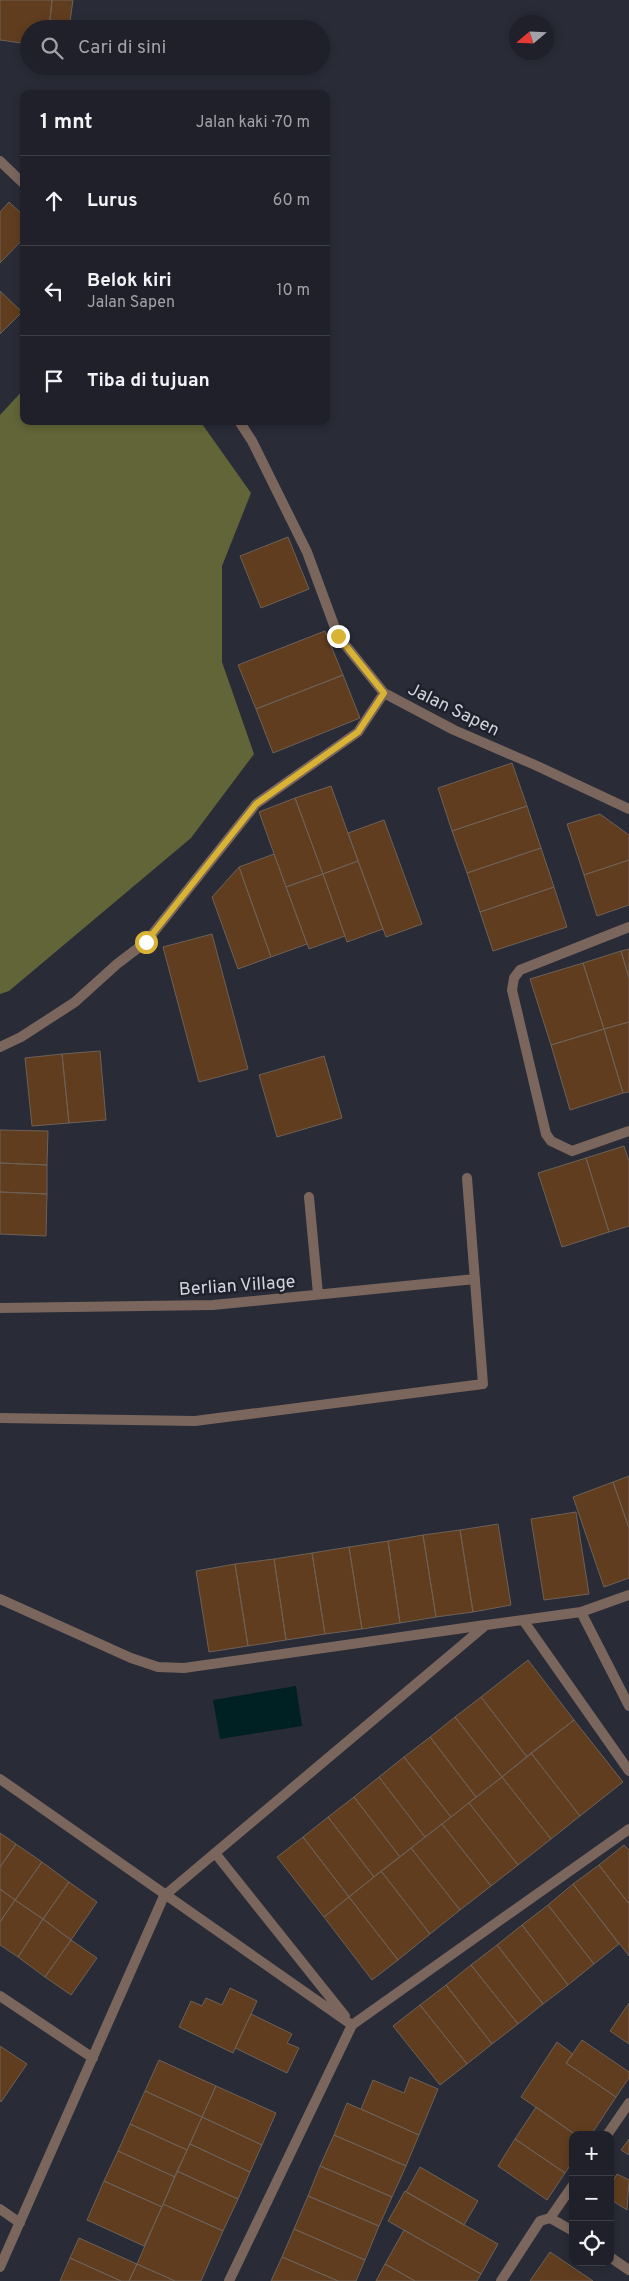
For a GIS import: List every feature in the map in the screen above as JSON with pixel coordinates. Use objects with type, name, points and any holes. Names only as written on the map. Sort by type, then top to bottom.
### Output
[{"type":"street","points":[[0,161],[20,180]]},
{"type":"street","name":"Jalan Sapen","points":[[242,425],[252,441],[306,552],[338,636],[384,693],[454,730],[629,809]]},
{"type":"street","points":[[0,1047],[21,1037],[75,1002],[116,964],[146,942],[256,804],[358,732],[384,693]]},
{"type":"street","points":[[629,927],[520,970],[514,978],[512,990],[546,1134],[551,1141],[572,1150],[629,1131]]},
{"type":"street","points":[[0,1418],[195,1421],[483,1384],[467,1178]]},
{"type":"street","points":[[309,1197],[318,1294]]},
{"type":"street","name":"Berlian Village","points":[[0,1308],[213,1305],[475,1279]]},
{"type":"street","points":[[0,1599],[132,1658],[158,1667],[184,1668],[581,1612],[629,1595]]},
{"type":"street","points":[[581,1612],[629,1706]]},
{"type":"street","points":[[523,1620],[629,1770]]},
{"type":"street","points":[[0,2267],[164,1896],[486,1625]]},
{"type":"street","points":[[0,1779],[164,1896],[352,2025]]},
{"type":"street","points":[[229,2281],[352,2025],[629,1829]]},
{"type":"street","points":[[215,1853],[352,2025]]},
{"type":"street","points":[[0,1996],[92,2058]]},
{"type":"street","points":[[610,2131],[629,2103]]},
{"type":"street","points":[[501,2281],[540,2221],[550,2218],[569,2191]]},
{"type":"street","points":[[0,2209],[20,2223]]},
{"type":"street","points":[[550,2218],[569,2229]]},
{"type":"street","points":[[614,2260],[629,2270]]},
{"type":"green space","points":[[20,393],[20,425],[203,425],[251,493],[222,566],[222,662],[254,754],[191,838],[9,991],[0,994],[0,415]]},
{"type":"shaded area","points":[[296,1686],[302,1726],[220,1739],[213,1700]]},
{"type":"building","points":[[0,0],[52,0],[50,20],[20,20],[20,43],[0,40]]},
{"type":"building","points":[[52,0],[73,0],[70,20],[50,20]]},
{"type":"building","points":[[9,202],[20,212],[20,242],[0,263],[0,212]]},
{"type":"building","points":[[0,291],[20,310],[20,314],[0,334]]},
{"type":"building","points":[[288,537],[309,589],[261,608],[240,556]]},
{"type":"building","points":[[325,631],[343,675],[256,709],[238,665]]},
{"type":"building","points":[[343,675],[360,718],[273,753],[256,709]]},
{"type":"building","points":[[512,763],[527,806],[452,831],[438,788]]},
{"type":"building","points":[[331,786],[358,861],[323,874],[295,798]]},
{"type":"building","points":[[295,798],[323,874],[286,887],[259,812]]},
{"type":"building","points":[[527,806],[541,848],[467,873],[452,831]]},
{"type":"building","points":[[600,814],[629,835],[629,860],[584,875],[567,824]]},
{"type":"building","points":[[384,820],[422,924],[386,937],[348,833]]},
{"type":"building","points":[[541,848],[554,887],[480,912],[467,873]]},
{"type":"building","points":[[274,854],[307,944],[271,957],[239,867]]},
{"type":"building","points":[[629,860],[629,905],[597,916],[584,875]]},
{"type":"building","points":[[358,861],[383,929],[347,942],[323,874]]},
{"type":"building","points":[[239,867],[271,957],[238,969],[212,897]]},
{"type":"building","points":[[323,874],[345,936],[309,949],[286,887]]},
{"type":"building","points":[[554,887],[567,927],[493,951],[480,912]]},
{"type":"building","points":[[212,934],[248,1069],[199,1082],[163,947]]},
{"type":"building","points":[[629,949],[629,978],[621,951]]},
{"type":"building","points":[[621,951],[629,978],[629,1022],[604,1029],[583,963]]},
{"type":"building","points":[[583,963],[604,1029],[551,1045],[530,979]]},
{"type":"building","points":[[629,1022],[629,1092],[623,1093],[604,1029]]},
{"type":"building","points":[[604,1029],[623,1093],[570,1110],[551,1045]]},
{"type":"building","points":[[100,1051],[106,1120],[69,1123],[62,1054]]},
{"type":"building","points":[[62,1054],[69,1123],[32,1126],[25,1058]]},
{"type":"building","points":[[324,1056],[342,1118],[277,1137],[259,1075]]},
{"type":"building","points":[[0,1130],[48,1131],[47,1165],[0,1163]]},
{"type":"building","points":[[624,1146],[629,1161],[629,1226],[609,1232],[586,1158]]},
{"type":"building","points":[[586,1158],[609,1232],[562,1247],[538,1173]]},
{"type":"building","points":[[0,1163],[47,1165],[47,1194],[0,1192]]},
{"type":"building","points":[[0,1192],[47,1194],[46,1236],[0,1234]]},
{"type":"building","points":[[629,1476],[629,1528],[613,1482]]},
{"type":"building","points":[[613,1482],[629,1528],[629,1578],[604,1587],[573,1497]]},
{"type":"building","points":[[576,1512],[589,1594],[544,1600],[531,1519]]},
{"type":"building","points":[[498,1524],[511,1605],[473,1612],[460,1530]]},
{"type":"building","points":[[460,1530],[473,1612],[436,1617],[423,1535]]},
{"type":"building","points":[[423,1535],[436,1617],[400,1623],[388,1541]]},
{"type":"building","points":[[388,1541],[400,1623],[362,1629],[349,1547]]},
{"type":"building","points":[[349,1547],[362,1629],[325,1634],[312,1553]]},
{"type":"building","points":[[312,1553],[325,1634],[286,1640],[274,1559]]},
{"type":"building","points":[[274,1559],[286,1640],[248,1646],[235,1564]]},
{"type":"building","points":[[235,1564],[248,1646],[209,1652],[196,1571]]},
{"type":"building","points":[[528,1660],[574,1720],[527,1757],[481,1697]]},
{"type":"building","points":[[481,1697],[527,1757],[502,1777],[455,1717]]},
{"type":"building","points":[[455,1717],[502,1777],[476,1797],[430,1737]]},
{"type":"building","points":[[574,1720],[623,1782],[580,1816],[531,1753]]},
{"type":"building","points":[[430,1737],[476,1797],[451,1817],[404,1757]]},
{"type":"building","points":[[531,1753],[580,1816],[551,1839],[502,1777]]},
{"type":"building","points":[[404,1757],[451,1817],[425,1837],[379,1777]]},
{"type":"building","points":[[379,1777],[425,1837],[400,1857],[354,1797]]},
{"type":"building","points":[[502,1777],[551,1839],[518,1865],[469,1803]]},
{"type":"building","points":[[354,1797],[400,1857],[374,1877],[328,1817]]},
{"type":"building","points":[[469,1803],[518,1865],[491,1886],[442,1824]]},
{"type":"building","points":[[328,1817],[374,1877],[349,1897],[303,1837]]},
{"type":"building","points":[[442,1824],[491,1886],[460,1910],[411,1848]]},
{"type":"building","points":[[0,1833],[16,1844],[0,1867]]},
{"type":"building","points":[[303,1837],[349,1897],[324,1917],[277,1857]]},
{"type":"building","points":[[16,1844],[42,1862],[15,1900],[0,1889],[0,1867]]},
{"type":"building","points":[[624,1845],[629,1850],[629,1904],[599,1865]]},
{"type":"building","points":[[411,1848],[460,1910],[430,1934],[381,1871]]},
{"type":"building","points":[[42,1862],[69,1882],[43,1919],[15,1900]]},
{"type":"building","points":[[599,1865],[629,1904],[629,1956],[573,1884]]},
{"type":"building","points":[[381,1871],[430,1934],[398,1960],[349,1897]]},
{"type":"building","points":[[69,1882],[97,1902],[71,1940],[43,1919]]},
{"type":"building","points":[[573,1884],[619,1944],[594,1964],[548,1905]]},
{"type":"building","points":[[0,1889],[15,1900],[0,1922]]},
{"type":"building","points":[[349,1897],[398,1960],[372,1980],[324,1917]]},
{"type":"building","points":[[15,1900],[43,1919],[18,1957],[0,1945],[0,1922]]},
{"type":"building","points":[[548,1905],[594,1964],[568,1985],[522,1925]]},
{"type":"building","points":[[43,1919],[71,1940],[45,1977],[18,1957]]},
{"type":"building","points":[[522,1925],[568,1985],[543,2004],[497,1945]]},
{"type":"building","points":[[71,1940],[97,1958],[71,1995],[45,1977]]},
{"type":"building","points":[[497,1945],[543,2004],[518,2024],[471,1965]]},
{"type":"building","points":[[471,1965],[518,2024],[492,2044],[446,1985]]},
{"type":"building","points":[[446,1985],[492,2044],[467,2064],[420,2005]]},
{"type":"building","points":[[230,1988],[257,2001],[233,2053],[179,2027],[191,2001],[202,2006],[206,1998],[222,2005]]},
{"type":"building","points":[[629,2003],[629,2044],[610,2031]]},
{"type":"building","points":[[420,2005],[467,2064],[440,2085],[393,2026]]},
{"type":"building","points":[[251,2014],[292,2034],[287,2043],[299,2048],[287,2073],[235,2048]]},
{"type":"building","points":[[582,2040],[629,2072],[629,2078],[616,2097],[566,2063]]},
{"type":"building","points":[[557,2042],[573,2054],[566,2063],[616,2097],[594,2131],[570,2131],[521,2097]]},
{"type":"building","points":[[0,2046],[27,2064],[1,2102],[0,2101]]},
{"type":"building","points":[[159,2060],[216,2086],[202,2117],[145,2091]]},
{"type":"building","points":[[410,2077],[438,2089],[419,2135],[361,2109],[373,2080],[404,2093]]},
{"type":"building","points":[[216,2086],[276,2113],[262,2145],[202,2117]]},
{"type":"building","points":[[145,2091],[202,2117],[187,2150],[130,2124]]},
{"type":"building","points":[[347,2103],[419,2135],[406,2166],[334,2135]]},
{"type":"building","points":[[536,2107],[570,2131],[569,2167],[565,2173],[515,2139]]},
{"type":"building","points":[[202,2117],[262,2145],[250,2172],[190,2144]]},
{"type":"building","points":[[130,2124],[187,2150],[175,2177],[118,2151]]},
{"type":"building","points":[[334,2135],[406,2166],[392,2197],[320,2166]]},
{"type":"building","points":[[515,2139],[565,2173],[547,2200],[498,2166]]},
{"type":"building","points":[[629,2139],[629,2155],[621,2150]]},
{"type":"building","points":[[190,2144],[250,2172],[238,2199],[177,2171]]},
{"type":"building","points":[[118,2151],[175,2177],[162,2207],[104,2181]]},
{"type":"building","points":[[320,2166],[392,2197],[379,2226],[308,2196]]},
{"type":"building","points":[[420,2167],[478,2201],[464,2225],[406,2192]]},
{"type":"building","points":[[177,2171],[238,2199],[223,2231],[163,2204]]},
{"type":"building","points":[[617,2174],[629,2180],[627,2210],[614,2202],[614,2179]]},
{"type":"building","points":[[104,2181],[162,2207],[144,2246],[87,2220]]},
{"type":"building","points":[[405,2191],[498,2244],[481,2274],[388,2221]]},
{"type":"building","points":[[308,2196],[379,2226],[365,2260],[294,2229]]},
{"type":"building","points":[[163,2204],[223,2231],[201,2281],[175,2281],[137,2264]]},
{"type":"building","points":[[294,2229],[365,2260],[356,2281],[338,2281],[282,2257]]},
{"type":"building","points":[[404,2230],[481,2274],[477,2281],[415,2281],[385,2264]]},
{"type":"building","points":[[79,2238],[137,2264],[129,2281],[121,2281],[70,2258]]},
{"type":"building","points":[[550,2252],[593,2281],[530,2281]]},
{"type":"building","points":[[282,2257],[338,2281],[271,2281]]},
{"type":"building","points":[[70,2258],[121,2281],[60,2281]]},
{"type":"building","points":[[137,2264],[175,2281],[129,2281]]},
{"type":"building","points":[[385,2264],[415,2281],[376,2281]]},
{"type":"route","points":[[146,942],[256,804],[358,732],[384,693],[348,651],[338,636]]}]
